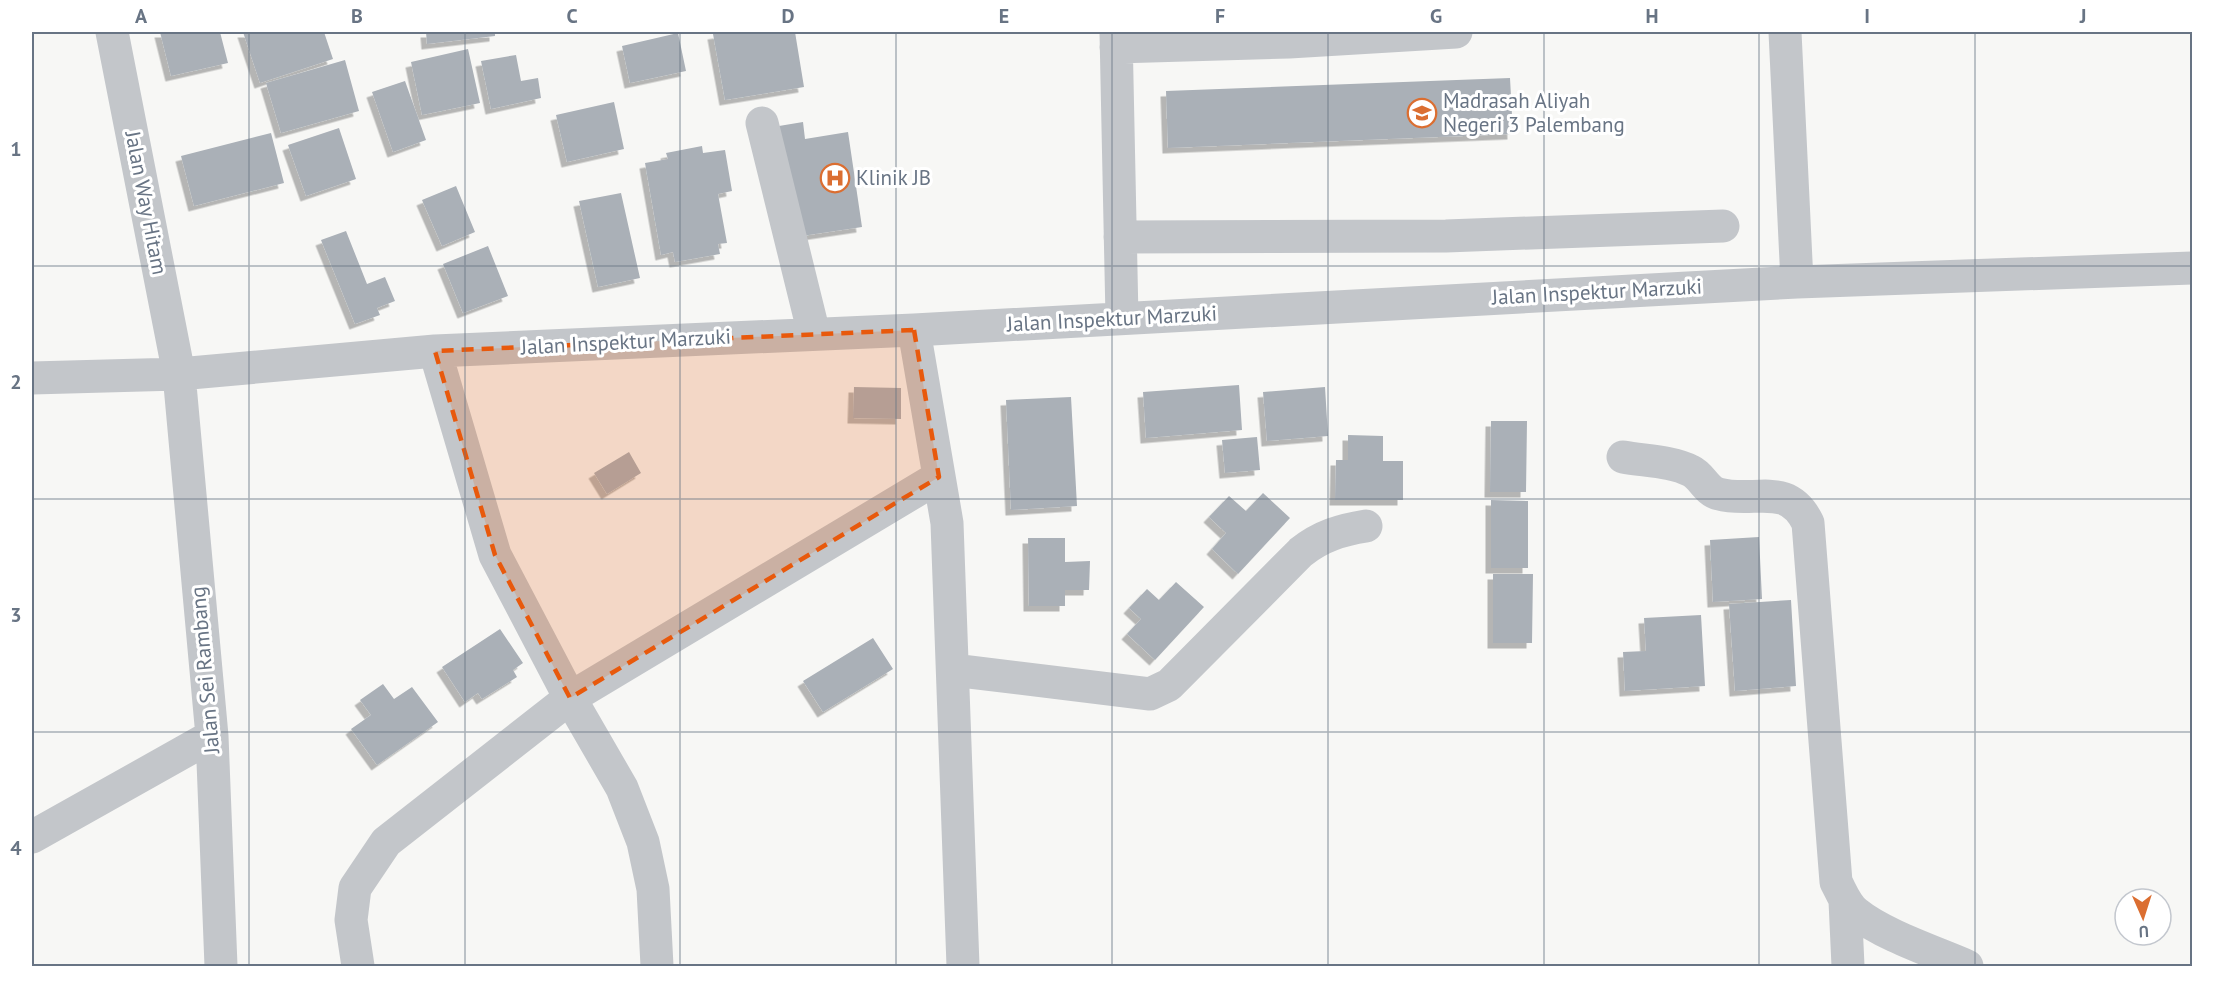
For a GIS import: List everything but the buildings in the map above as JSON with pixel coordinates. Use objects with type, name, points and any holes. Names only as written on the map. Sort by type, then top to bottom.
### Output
[{"type":"street","name":"Jalan Way Hitam","points":[[112,32],[179,374]]},
{"type":"street","points":[[1122,318],[1116,39],[1289,42],[1456,32]]},
{"type":"street","points":[[1785,32],[1797,282]]},
{"type":"street","points":[[762,123],[814,334]]},
{"type":"street","points":[[1120,237],[1446,236],[1724,226]]},
{"type":"street","name":"Jalan Inspektur Marzuki","points":[[32,378],[179,374],[435,351],[914,330],[1797,282],[2193,268]]},
{"type":"street","points":[[914,330],[947,523],[963,966]]},
{"type":"street","points":[[435,351],[495,555],[570,698],[622,788],[643,842],[653,889],[657,966]]},
{"type":"street","name":"Jalan Sei Rambang","points":[[179,374],[212,736],[221,966]]},
{"type":"street","points":[[1623,457],[1690,470],[1710,489],[1721,495],[1772,495],[1785,499],[1795,504],[1803,513],[1808,523],[1836,882],[1845,901],[1856,913],[1873,925],[1967,966]]},
{"type":"street","points":[[358,966],[351,920],[355,888],[386,842],[570,698],[939,477]]},
{"type":"street","points":[[953,670],[1150,694],[1169,686],[1301,552],[1315,541],[1340,530],[1366,526]]},
{"type":"street","points":[[32,837],[212,736]]},
{"type":"street","points":[[1845,901],[1848,966]]},
{"type":"highlighted area","points":[[914,330],[939,477],[570,698],[495,555],[435,351]]},
{"type":"place","name":"Madrasah Aliyah Negeri 3 Palembang","points":[[1422,113]]},
{"type":"place","name":"Klinik JB","points":[[835,178]]}]
